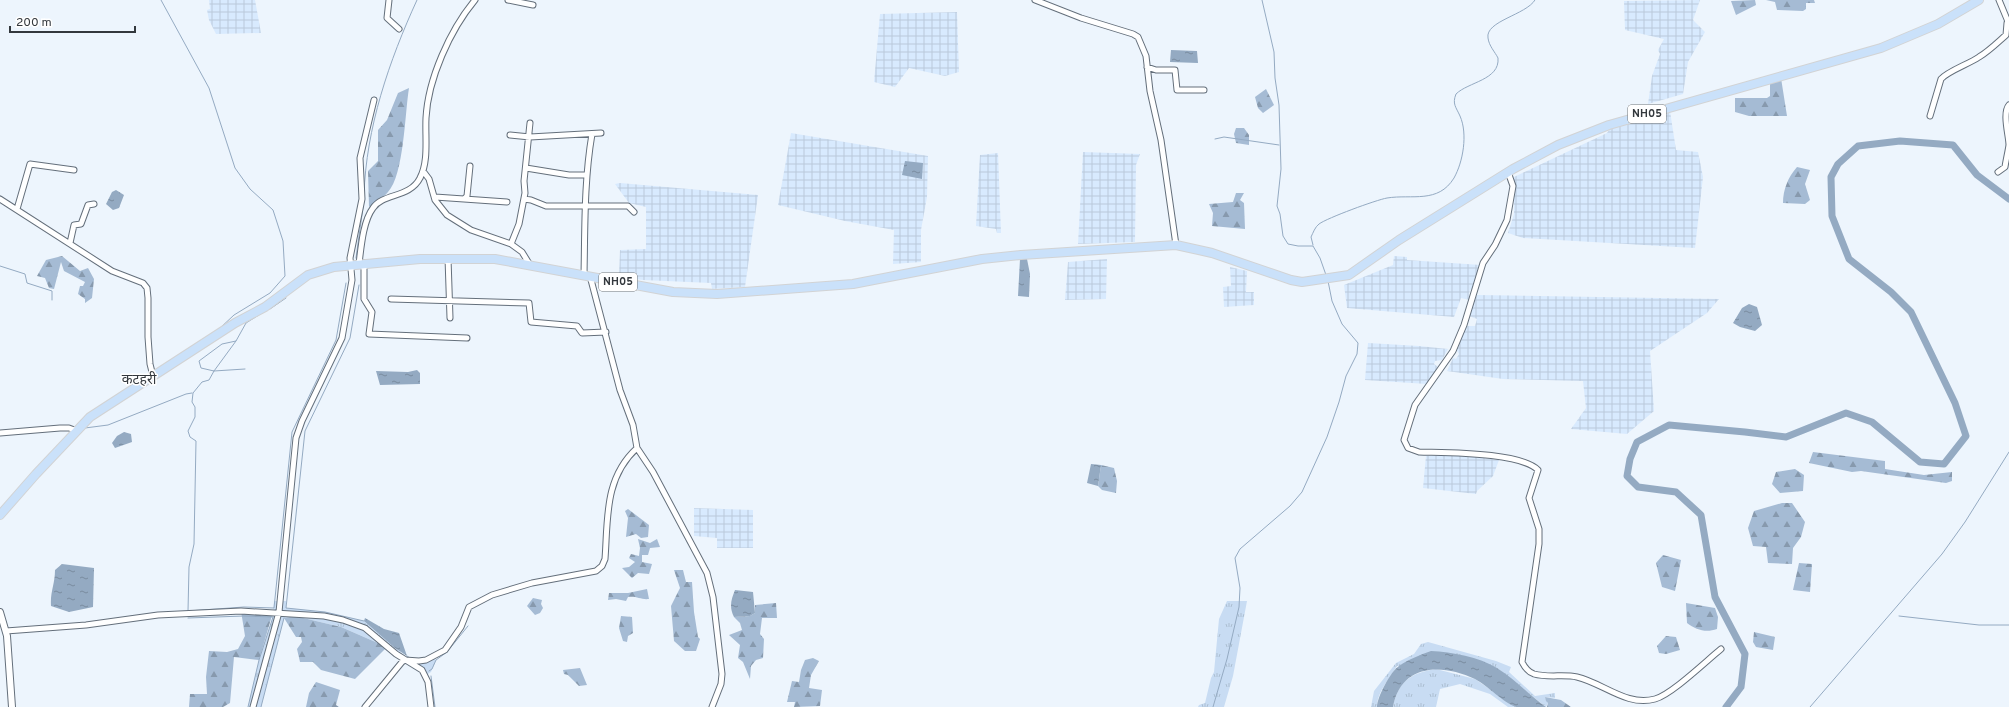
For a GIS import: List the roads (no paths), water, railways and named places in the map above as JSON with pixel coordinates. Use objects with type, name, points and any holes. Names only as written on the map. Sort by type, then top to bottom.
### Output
[{"type":"main road","name":"NH05","points":[[0,516],[36,474],[90,417],[235,323],[265,307],[308,275],[334,267],[391,260],[448,258],[496,259],[673,292],[717,294],[853,284],[982,259],[1176,245],[1212,253],[1292,280],[1302,282],[1339,278],[1349,275],[1399,240],[1508,172],[1558,146],[1609,125],[1886,46],[1938,24],[1979,0]]},
{"type":"street","points":[[388,0],[387,18],[399,28]]},
{"type":"street","points":[[254,707],[279,612],[296,438],[302,421],[342,338],[352,280],[358,264],[369,215],[373,208],[383,200],[398,195],[416,185],[423,171],[426,118],[431,87],[455,28],[475,0]]},
{"type":"street","points":[[508,0],[533,5]]},
{"type":"street","points":[[1035,0],[1081,18],[1134,34],[1142,45],[1146,56],[1150,91],[1161,140],[1176,245]]},
{"type":"street","points":[[1998,0],[2008,24],[2009,37]]},
{"type":"street","points":[[1930,116],[1941,79],[1945,75],[1952,73],[1981,57],[2006,35],[2008,31]]},
{"type":"street","points":[[1147,68],[1156,70],[1175,70],[1177,90],[1204,90]]},
{"type":"street","points":[[374,100],[360,158],[362,199],[350,258],[358,264],[364,298],[372,312],[369,334],[467,338]]},
{"type":"street","points":[[1998,172],[2005,167],[2009,143],[2007,107],[2009,105]]},
{"type":"street","points":[[511,244],[519,224],[525,193],[524,181],[530,137],[530,122]]},
{"type":"street","points":[[592,134],[587,174],[587,276],[606,332],[620,390],[634,425],[637,448],[653,472],[707,573],[713,597],[720,645],[722,674],[721,684],[712,707]]},
{"type":"street","points":[[510,135],[530,137],[601,134]]},
{"type":"street","points":[[17,210],[30,164],[74,170]]},
{"type":"street","points":[[464,199],[467,196],[470,166]]},
{"type":"street","points":[[526,168],[569,175],[587,174]]},
{"type":"street","points":[[423,171],[429,179],[434,197],[439,207],[447,215],[471,230],[511,244],[522,252],[530,265]]},
{"type":"street","points":[[1508,172],[1513,186],[1507,220],[1495,245],[1483,263],[1464,325],[1453,351],[1415,405],[1404,440],[1408,448],[1419,452],[1506,458],[1527,462],[1538,470],[1529,498],[1539,529],[1539,544],[1522,662],[1526,669],[1530,672],[1540,675],[1576,677],[1603,686],[1630,700],[1654,699],[1668,693],[1721,649]]},
{"type":"street","points":[[434,197],[507,202]]},
{"type":"street","points":[[0,199],[118,274],[143,283],[147,288],[149,350],[153,376]]},
{"type":"street","points":[[524,199],[546,206],[628,206],[634,212]]},
{"type":"street","points":[[70,244],[74,226],[81,224],[88,205],[94,204]]},
{"type":"street","points":[[448,258],[450,318]]},
{"type":"street","points":[[391,299],[529,303],[531,322],[577,326],[582,333],[606,332]]},
{"type":"street","points":[[0,433],[60,428],[69,428],[77,431]]},
{"type":"street","points":[[405,660],[419,662],[445,650],[461,628],[469,607],[480,600],[532,583],[596,571],[602,566],[604,559],[609,498],[622,464],[637,448]]},
{"type":"street","points":[[4,633],[158,616],[242,611],[279,612],[324,616],[365,628],[405,660],[422,670],[426,675],[431,707]]},
{"type":"street","points":[[0,612],[4,633],[12,707]]},
{"type":"street","points":[[365,707],[405,660]]},
{"type":"water","points":[[1171,50],[1197,51],[1198,63],[1170,62]]},
{"type":"water","points":[[905,161],[923,163],[922,179],[902,175]]},
{"type":"water","points":[[116,190],[124,195],[119,208],[113,210],[106,204],[112,192]]},
{"type":"water","points":[[1020,259],[1027,259],[1030,274],[1029,297],[1018,296]]},
{"type":"water","points":[[1749,304],[1757,307],[1762,325],[1755,331],[1740,327],[1733,323],[1742,308]]},
{"type":"water","points":[[417,370],[420,373],[420,384],[380,385],[376,371],[408,372]]},
{"type":"water","points":[[124,432],[131,434],[132,442],[115,448],[112,443],[117,436]]},
{"type":"water","points":[[1091,464],[1101,465],[1098,486],[1087,483]]},
{"type":"water","points":[[62,564],[94,568],[93,607],[69,612],[51,606],[55,570]]},
{"type":"water","points":[[735,590],[753,592],[755,613],[750,616],[734,617],[731,610],[731,604]]},
{"type":"water","points":[[365,618],[384,629],[399,633],[407,656],[395,648],[364,621]]},
{"type":"water","points":[[1431,651],[1465,656],[1490,664],[1510,677],[1546,707],[1516,707],[1506,702],[1475,679],[1462,674],[1436,669],[1413,675],[1404,682],[1397,693],[1393,707],[1377,707],[1382,691],[1396,669],[1411,659]]},
{"type":"waterway","points":[[161,0],[209,88],[235,168],[250,189],[273,210],[283,241],[285,276],[270,293],[234,315],[218,330]]},
{"type":"waterway","points":[[364,195],[369,145],[374,120],[388,71],[417,0]]},
{"type":"waterway","points":[[1262,0],[1274,52],[1275,78],[1279,105],[1281,169],[1277,206],[1280,214],[1283,236],[1288,244],[1313,246],[1320,258],[1326,275]]},
{"type":"waterway","points":[[1313,245],[1311,237],[1316,227],[1324,221],[1381,199],[1432,195],[1440,192],[1448,186],[1454,178],[1460,164],[1464,139],[1462,123],[1454,103],[1456,94],[1489,76],[1494,71],[1498,58],[1488,38],[1489,32],[1493,27],[1499,22],[1523,10],[1535,0]]},
{"type":"waterway","points":[[1215,139],[1224,137],[1279,145]]},
{"type":"waterway","points":[[1726,707],[1741,687],[1745,654],[1715,597],[1701,515],[1676,492],[1638,487],[1627,476],[1630,459],[1637,442],[1669,425],[1786,437],[1846,413],[1872,422],[1920,462],[1944,464],[1966,436],[1955,403],[1911,312],[1891,292],[1849,259],[1832,216],[1831,177],[1838,164],[1858,146],[1900,141],[1953,145],[1977,175],[2009,199]]},
{"type":"waterway","points":[[356,258],[364,200]]},
{"type":"waterway","points":[[0,266],[25,274],[27,283],[52,291],[52,300]]},
{"type":"waterway","points":[[1213,707],[1227,659],[1239,607],[1240,588],[1235,558],[1240,549],[1290,506],[1302,492],[1327,437],[1346,376],[1357,354],[1358,343],[1342,324],[1332,301],[1328,281]]},
{"type":"waterway","points":[[262,313],[246,323],[236,341],[222,344],[199,361],[201,368],[214,371],[209,380],[202,382],[193,393],[192,402],[195,407],[195,417],[188,431],[190,437],[196,441],[194,544],[189,567],[188,611],[244,607],[274,608],[292,432],[336,340],[346,283]]},
{"type":"waterway","points":[[359,285],[350,338],[305,431],[286,608],[325,612],[364,621]]},
{"type":"waterway","points":[[270,309],[286,298]]},
{"type":"waterway","points":[[214,371],[236,341]]},
{"type":"waterway","points":[[214,371],[245,369]]},
{"type":"waterway","points":[[85,428],[108,425],[186,394],[192,393]]},
{"type":"waterway","points":[[1810,707],[1942,554],[1965,522],[2009,452]]},
{"type":"waterway","points":[[188,618],[244,616],[273,617],[259,660],[248,707]]},
{"type":"waterway","points":[[1899,616],[1979,625],[2009,625]]},
{"type":"waterway","points":[[261,707],[284,618]]},
{"type":"waterway","points":[[429,671],[432,669],[436,660],[447,652],[468,626]]},
{"type":"waterway","points":[[431,676],[435,707]]},
{"type":"district","name":"कटहरी","points":[[139,380]]}]
